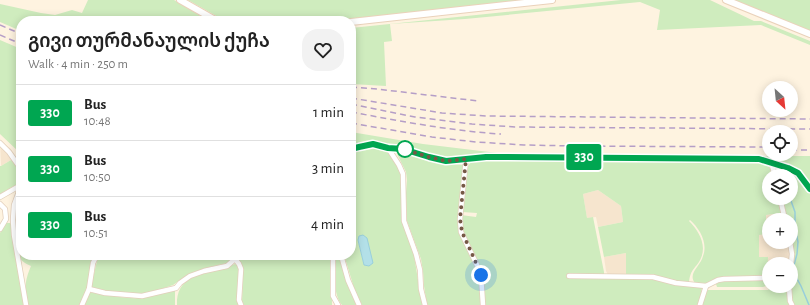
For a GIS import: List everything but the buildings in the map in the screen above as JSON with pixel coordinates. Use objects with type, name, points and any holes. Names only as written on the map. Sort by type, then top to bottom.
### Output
[{"type":"main road","points":[[180,0],[208,16]]},
{"type":"main road","points":[[356,21],[552,0]]},
{"type":"main road","points":[[726,0],[810,34]]},
{"type":"street","points":[[0,143],[16,162]]},
{"type":"street","points":[[356,148],[373,144],[388,148],[403,149],[446,161],[486,157],[759,159],[788,168],[798,173],[810,189]]},
{"type":"street","points":[[388,148],[399,164],[403,174],[404,221],[416,254],[425,305]]},
{"type":"street","points":[[466,159],[460,219],[462,232],[481,275],[482,305]]},
{"type":"street","points":[[771,162],[774,169]]},
{"type":"street","points":[[782,169],[788,168]]},
{"type":"street","points":[[0,196],[16,188]]},
{"type":"street","points":[[16,199],[13,220],[16,247]]},
{"type":"street","points":[[0,204],[5,209],[6,219],[0,230]]},
{"type":"street","points":[[18,260],[26,305]]},
{"type":"street","points":[[82,305],[89,289],[95,260]]},
{"type":"street","points":[[89,289],[105,293],[142,296],[176,288],[190,276],[227,266],[232,260]]},
{"type":"street","points":[[237,260],[241,269],[241,305]]},
{"type":"street","points":[[333,260],[333,296],[338,305]]},
{"type":"street","points":[[342,260],[348,280],[359,305]]},
{"type":"street","points":[[570,276],[653,277],[676,283],[706,286],[718,280],[724,279],[762,278]]},
{"type":"street","points":[[700,305],[706,286]]},
{"type":"street","points":[[789,293],[792,305]]},
{"type":"shaded area","points":[[0,140],[11,149],[16,157],[1,166]]},
{"type":"shaded area","points":[[598,190],[621,206],[623,222],[598,227],[596,217],[587,218],[583,194]]},
{"type":"shaded area","points":[[759,234],[762,234],[762,249],[789,249],[790,257],[762,257],[762,264],[759,257]]},
{"type":"shaded area","points":[[626,253],[626,275],[608,275],[604,257]]},
{"type":"green space","points":[[88,0],[174,0],[201,16],[16,16],[16,29],[0,22],[0,4],[55,15],[72,10],[82,13]]},
{"type":"green space","points":[[188,0],[540,0],[356,18],[356,16],[216,16]]},
{"type":"green space","points":[[621,0],[710,0],[754,21],[761,21],[810,41],[810,45],[761,25],[657,30],[660,10],[640,2],[465,19],[390,24],[392,41],[384,42],[386,86],[356,84],[356,27]]},
{"type":"green space","points":[[734,0],[810,0],[810,31]]},
{"type":"green space","points":[[0,40],[16,47],[16,149],[0,134]]},
{"type":"green space","points":[[356,133],[423,144],[506,155],[449,158],[404,147],[389,146],[375,141],[356,146]]},
{"type":"green space","points":[[369,147],[387,152],[397,164],[401,173],[403,223],[414,255],[423,305],[362,305],[355,291],[346,260],[356,260],[356,151]],"holes":[[[358,240],[369,266],[364,265]]]},
{"type":"green space","points":[[396,152],[406,152],[432,161],[463,165],[458,216],[459,230],[480,278],[481,305],[427,305],[421,259],[407,221],[406,172]]},
{"type":"green space","points":[[798,156],[810,156],[810,185],[798,172],[798,169],[794,169],[789,165],[777,161],[798,161]]},
{"type":"green space","points":[[16,157],[16,185],[0,194],[0,166]]},
{"type":"green space","points":[[608,158],[760,160],[767,164],[770,169],[762,169],[762,205],[779,205],[781,213],[762,213],[762,235],[759,235],[759,257],[762,257],[762,277],[724,278],[708,284],[696,284],[693,280],[693,273],[702,260],[704,251],[704,241],[700,232],[690,220],[689,221],[701,238],[703,253],[698,264],[692,271],[688,284],[654,276],[626,275],[626,253],[604,257],[598,227],[623,222],[621,206],[598,190],[583,194],[587,218],[593,217],[604,274],[654,278],[702,288],[699,305],[484,305],[484,281],[482,273],[463,233],[461,215],[476,217],[477,213],[462,212],[466,170],[470,163],[481,160]]},
{"type":"green space","points":[[798,178],[810,193],[810,305],[701,305],[708,290],[762,290],[762,293],[798,293],[798,257],[794,257],[793,249],[798,249],[798,213],[785,213],[784,205],[798,205]]},
{"type":"green space","points":[[6,223],[11,224],[24,305],[0,305],[0,233]]},
{"type":"green space","points":[[22,260],[93,260],[88,289],[81,305],[28,305],[26,285],[31,266]]},
{"type":"green space","points":[[98,260],[231,260],[227,263],[202,269],[186,276],[173,285],[143,295],[108,291],[91,287]]},
{"type":"green space","points":[[238,260],[331,260],[332,305],[244,305],[242,302],[243,269]]},
{"type":"green space","points":[[335,260],[340,260],[356,305],[342,305],[335,288]]},
{"type":"green space","points":[[235,264],[237,265],[239,272],[239,305],[177,305],[180,288],[190,279],[204,273],[226,268]]},
{"type":"green space","points":[[762,280],[762,287],[717,287],[716,284],[721,281]]},
{"type":"green space","points":[[173,290],[175,291],[175,305],[84,305],[90,293],[93,292],[140,298]]},
{"type":"water","points":[[363,235],[367,238],[373,263],[369,266],[364,265],[358,240],[359,236]]},
{"type":"waterway","points":[[792,205],[795,212],[795,228],[798,242],[794,265],[796,277],[809,305]]},
{"type":"railway","points":[[0,25],[16,32]]},
{"type":"railway","points":[[0,35],[16,42]]},
{"type":"railway","points":[[356,87],[478,101]]},
{"type":"railway","points":[[356,99],[442,113],[486,116],[810,119]]},
{"type":"railway","points":[[356,105],[415,117],[472,124],[515,127],[810,129]]},
{"type":"railway","points":[[356,113],[444,128],[501,134]]},
{"type":"railway","points":[[356,124],[432,137],[524,145],[762,147]]},
{"type":"railway","points":[[798,150],[810,150]]},
{"type":"bus line","name":"330","points":[[356,148],[373,144],[388,148],[403,149],[446,161],[486,157],[759,159],[788,168],[798,173],[810,189]]},
{"type":"route","points":[[405,149],[403,149],[446,161],[466,159],[460,219],[462,232],[481,275]]}]
